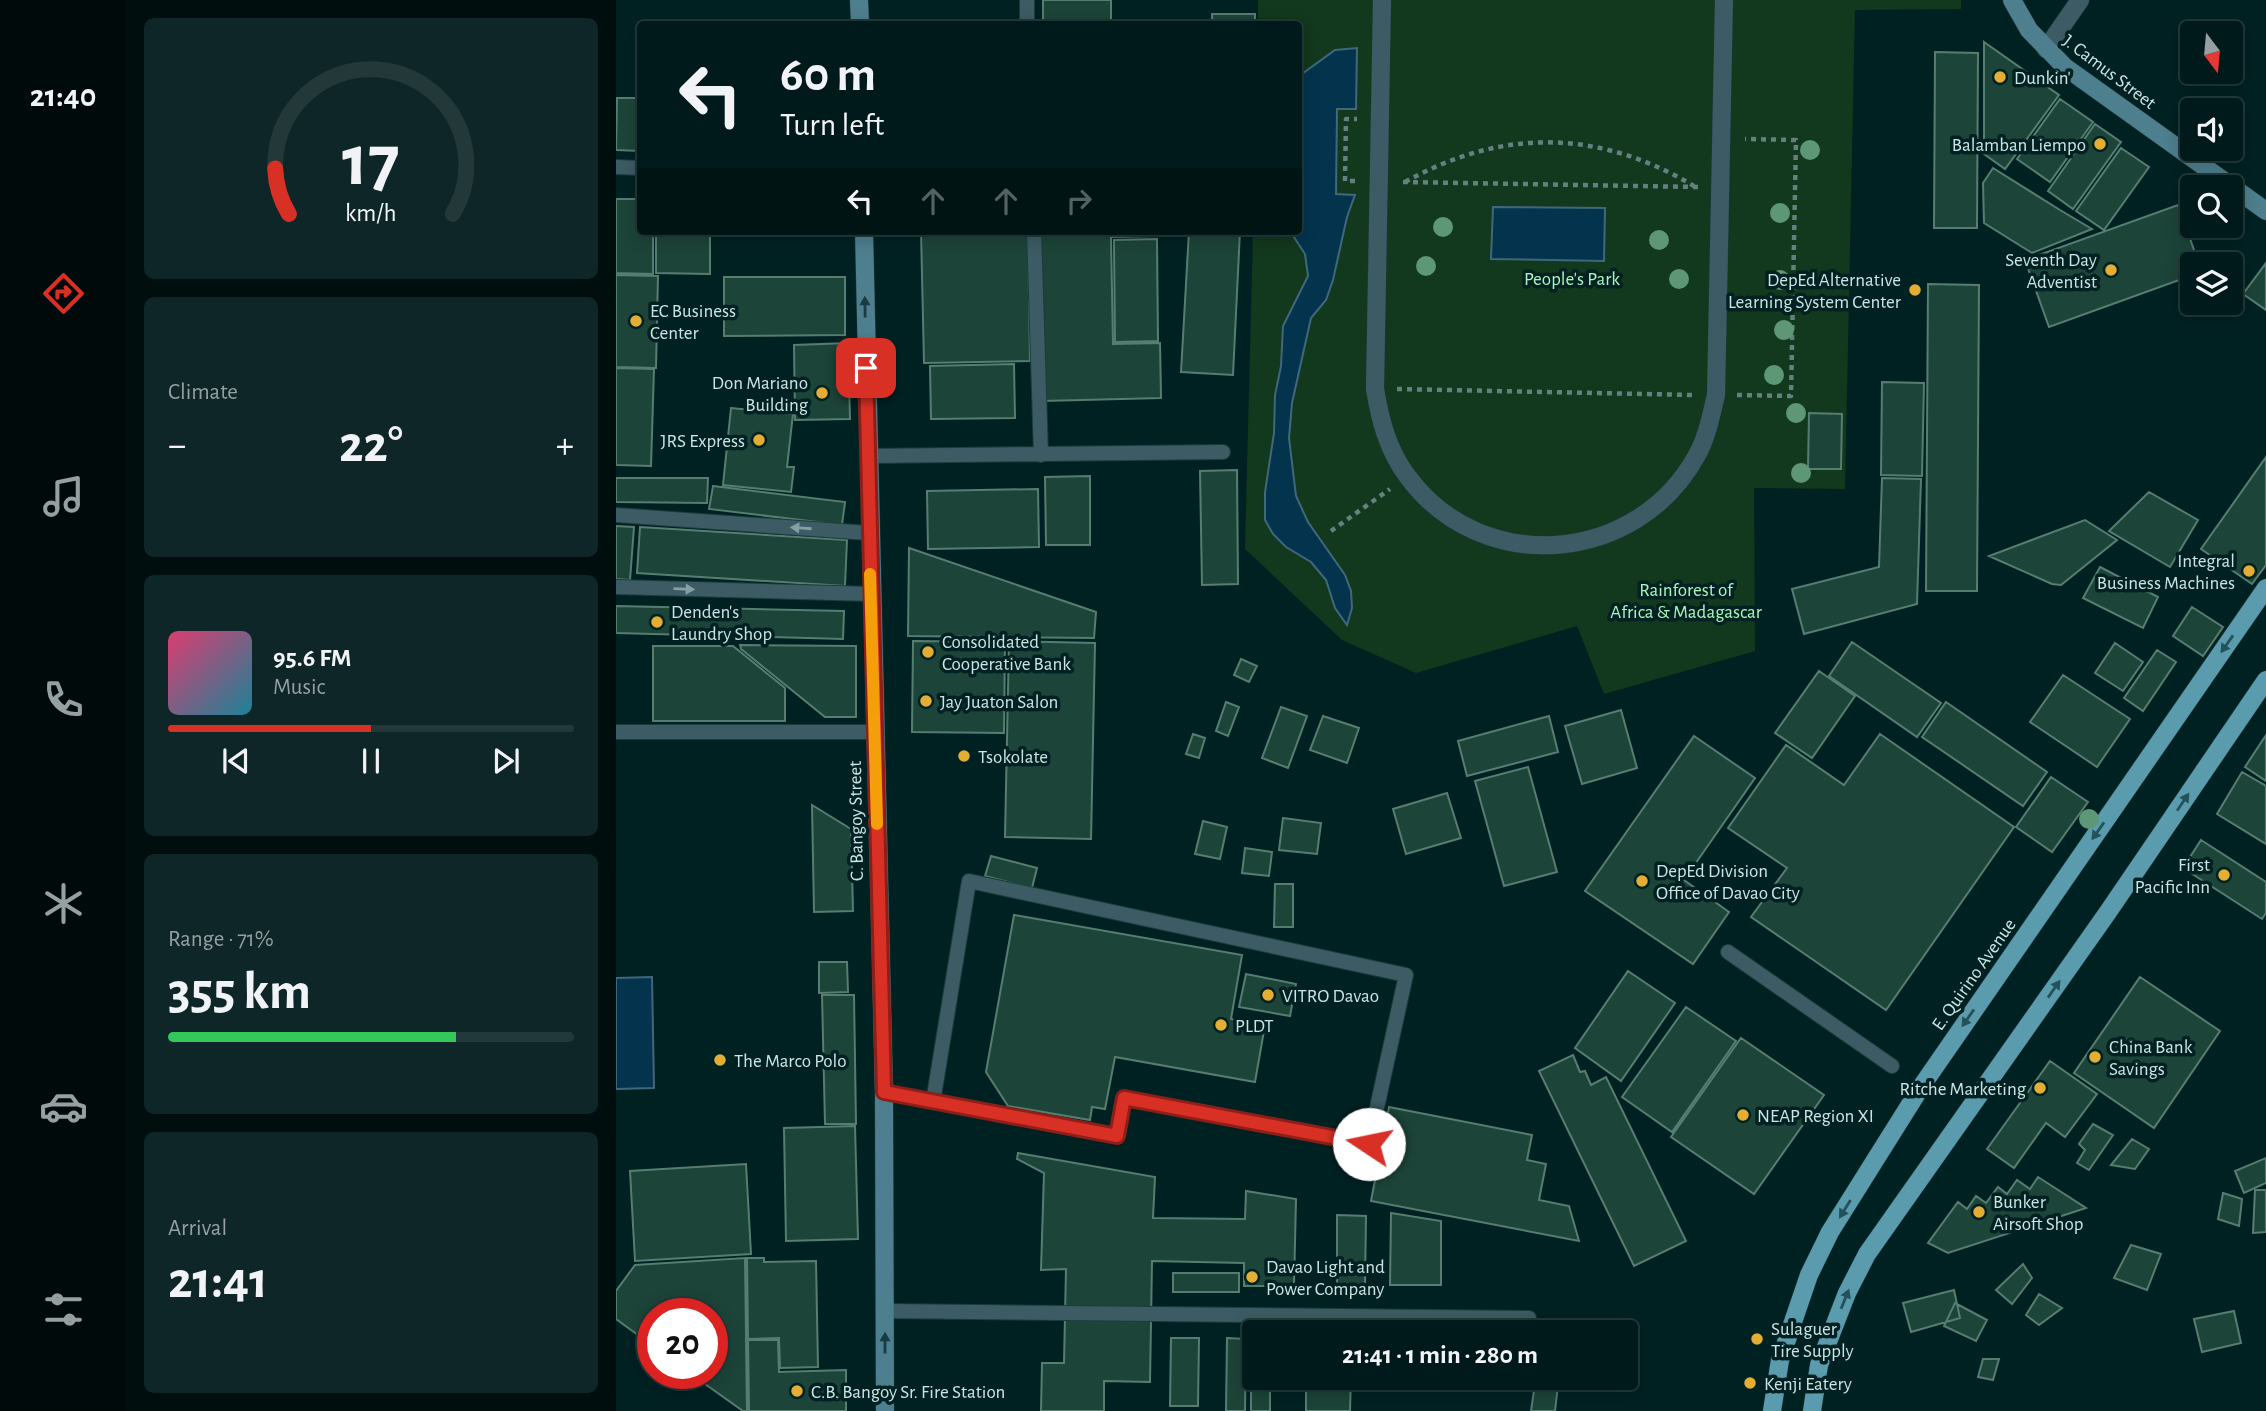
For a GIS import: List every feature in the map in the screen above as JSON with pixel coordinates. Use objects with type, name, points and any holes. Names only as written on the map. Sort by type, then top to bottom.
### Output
[{"type":"main road","points":[[859,0],[860,21]]},
{"type":"main road","name":"J. Camus Street","points":[[2012,0],[2029,30],[2046,49],[2084,81],[2266,211]]},
{"type":"main road","name":"C. Bangoy Street","points":[[864,235],[884,1092],[885,1411]]},
{"type":"main road","name":"E. Quirino Avenue","points":[[1772,1411],[1780,1360],[1809,1275],[1830,1232],[1921,1087],[2266,588]]},
{"type":"main road","points":[[1812,1411],[1819,1365],[1847,1293],[1867,1254],[2108,912],[2266,680]]},
{"type":"street","points":[[1382,0],[1375,388],[1380,420],[1391,449],[1407,476],[1427,500],[1452,519],[1480,534],[1511,543],[1542,546],[1573,544],[1604,536],[1633,522],[1658,504],[1680,481],[1697,455],[1709,425],[1716,395],[1724,0]]},
{"type":"street","points":[[2046,49],[2080,0]]},
{"type":"lane","points":[[1027,0],[1027,21]]},
{"type":"lane","points":[[616,167],[637,168]]},
{"type":"lane","points":[[1034,235],[1041,455]]},
{"type":"lane","points":[[868,456],[1223,453]]},
{"type":"lane","points":[[616,515],[869,533]]},
{"type":"lane","points":[[616,587],[871,594]]},
{"type":"lane","points":[[616,732],[874,732]]},
{"type":"lane","points":[[884,1092],[933,1102],[1117,1136],[1124,1098],[1369,1144],[1406,975],[969,881],[933,1102]]},
{"type":"lane","points":[[1728,952],[1892,1066]]},
{"type":"lane","points":[[885,1311],[1529,1318]]},
{"type":"path","points":[[1375,388],[1791,396],[1796,140],[1721,139]]},
{"type":"path","points":[[1404,182],[1431,167],[1489,147],[1551,141],[1612,149],[1669,171],[1695,187]]},
{"type":"path","points":[[1380,181],[1720,187]]},
{"type":"path","points":[[1331,531],[1373,501]]},
{"type":"green space","name":"People's Park","points":[[1258,0],[1961,0],[1961,9],[1855,10],[1845,489],[1754,488],[1755,651],[1604,694],[1577,626],[1416,673],[1342,640],[1245,549],[1253,235],[1302,235],[1302,21],[1258,21]]},
{"type":"water","points":[[1357,48],[1356,109],[1337,109],[1336,194],[1355,195],[1326,300],[1311,318],[1292,403],[1289,438],[1296,496],[1308,522],[1345,575],[1351,591],[1352,608],[1347,625],[1335,608],[1326,580],[1311,562],[1286,547],[1273,534],[1265,520],[1265,492],[1274,433],[1275,395],[1281,366],[1283,326],[1308,276],[1305,254],[1293,235],[1302,235],[1302,74],[1335,50]]},
{"type":"water","points":[[1493,207],[1605,208],[1604,261],[1491,259]]},
{"type":"water","points":[[652,977],[654,1088],[616,1089],[616,978]]},
{"type":"building","points":[[1043,0],[1111,0],[1111,21],[1043,21]]},
{"type":"building","points":[[1212,14],[1255,14],[1255,21],[1212,21]]},
{"type":"building","points":[[1984,42],[2059,95],[2005,169],[1984,154]]},
{"type":"building","points":[[1935,52],[1978,53],[1977,228],[1934,228]]},
{"type":"building","points":[[617,98],[637,98],[637,151],[616,150]]},
{"type":"building","points":[[2060,99],[2093,122],[2050,182],[2017,159]]},
{"type":"building","points":[[2095,124],[2121,142],[2073,209],[2048,191]]},
{"type":"building","points":[[2121,148],[2149,167],[2104,230],[2076,211]]},
{"type":"building","points":[[1993,168],[2092,229],[2032,253],[1984,223],[1983,183]]},
{"type":"building","points":[[616,199],[637,199],[637,235],[653,235],[653,274],[616,273]]},
{"type":"building","name":"Seventh Day Adventist","points":[[2178,205],[2180,238],[2190,238],[2195,252],[2180,252],[2180,280],[2049,327],[2025,260]]},
{"type":"building","points":[[656,235],[710,235],[710,274],[656,273]]},
{"type":"building","points":[[921,235],[1028,235],[1030,361],[924,363]]},
{"type":"building","points":[[1039,235],[1158,235],[1111,237],[1113,344],[1160,343],[1161,398],[1042,401]]},
{"type":"building","points":[[1189,235],[1240,235],[1233,375],[1181,372]]},
{"type":"building","points":[[1157,239],[1158,341],[1115,342],[1114,240]]},
{"type":"building","points":[[2266,263],[2266,310],[2243,294]]},
{"type":"building","name":"EC Business Center","points":[[616,275],[658,276],[656,368],[616,367]]},
{"type":"building","points":[[724,277],[845,277],[845,335],[724,336]]},
{"type":"building","points":[[1928,284],[1979,285],[1977,591],[1926,591]]},
{"type":"building","name":"Don Mariano Building","points":[[848,343],[850,419],[795,420],[794,345]]},
{"type":"building","points":[[1014,364],[1015,418],[931,419],[930,366]]},
{"type":"building","points":[[616,368],[654,369],[651,466],[616,465]]},
{"type":"building","points":[[1882,382],[1924,383],[1922,476],[1881,475]]},
{"type":"building","name":"JRS Express","points":[[731,408],[793,414],[787,467],[794,467],[791,492],[723,485]]},
{"type":"building","points":[[1809,413],[1842,414],[1841,469],[1808,469]]},
{"type":"building","points":[[2266,457],[2266,565],[2252,584],[2201,549]]},
{"type":"building","points":[[1237,470],[1238,584],[1202,585],[1200,471]]},
{"type":"building","points":[[1090,476],[1090,545],[1046,545],[1045,477]]},
{"type":"building","points":[[616,478],[708,478],[707,503],[616,502]]},
{"type":"building","points":[[1882,478],[1921,479],[1917,604],[1804,634],[1792,589],[1879,567]]},
{"type":"building","points":[[713,486],[845,502],[842,525],[709,509]]},
{"type":"building","points":[[1038,489],[1039,547],[928,549],[927,491]]},
{"type":"building","points":[[2149,492],[2198,520],[2170,567],[2109,531]]},
{"type":"building","points":[[2085,520],[2117,540],[2061,585],[2052,584],[1989,556]]},
{"type":"building","points":[[616,526],[634,527],[630,580],[616,579]]},
{"type":"building","points":[[640,527],[847,540],[845,586],[637,573]]},
{"type":"building","points":[[909,548],[1096,612],[1094,638],[908,636]]},
{"type":"building","points":[[2100,567],[2158,597],[2143,628],[2083,598]]},
{"type":"building","points":[[616,606],[844,611],[843,639],[616,633]]},
{"type":"building","points":[[2192,607],[2223,627],[2203,656],[2173,636]]},
{"type":"building","points":[[913,641],[1005,642],[1004,733],[912,732]]},
{"type":"building","points":[[1009,641],[1095,643],[1091,839],[1005,837]]},
{"type":"building","points":[[1852,642],[1941,703],[1917,737],[1829,676]]},
{"type":"building","points":[[2115,643],[2143,662],[2123,691],[2095,673]]},
{"type":"building","points":[[740,645],[856,646],[856,717],[825,717],[741,649]]},
{"type":"building","points":[[653,646],[733,646],[785,688],[785,721],[653,721]]},
{"type":"building","points":[[2157,650],[2176,662],[2143,711],[2124,698]]},
{"type":"building","points":[[1241,659],[1257,666],[1249,682],[1234,675]]},
{"type":"building","points":[[1819,671],[1855,696],[1812,758],[1775,733]]},
{"type":"building","points":[[2063,675],[2130,719],[2097,767],[2030,722]]},
{"type":"building","points":[[1226,702],[1239,707],[1228,736],[1216,731]]},
{"type":"building","points":[[1946,702],[2047,772],[2023,806],[1922,737]]},
{"type":"building","points":[[1281,707],[1307,716],[1288,768],[1262,758]]},
{"type":"building","points":[[1621,710],[1637,768],[1582,784],[1565,726]]},
{"type":"building","points":[[1323,716],[1359,728],[1347,763],[1310,750]]},
{"type":"building","points":[[1549,716],[1558,752],[1467,776],[1458,741]]},
{"type":"building","points":[[1193,734],[1205,738],[1199,758],[1186,754]]},
{"type":"building","points":[[1880,734],[2014,827],[1886,1010],[1751,917],[1787,868],[1728,828],[1786,745],[1844,785]]},
{"type":"building","points":[[2266,735],[2266,781],[2245,767]]},
{"type":"building","points":[[1694,736],[1755,778],[1684,880],[1729,912],[1693,964],[1585,891]]},
{"type":"building","points":[[1528,767],[1557,872],[1504,886],[1475,781]]},
{"type":"building","points":[[2242,772],[2266,786],[2266,844],[2217,814]]},
{"type":"building","points":[[2051,777],[2088,802],[2052,852],[2016,827]]},
{"type":"building","points":[[1447,793],[1461,838],[1406,854],[1393,809]]},
{"type":"building","points":[[812,805],[851,829],[853,911],[814,912]]},
{"type":"building","points":[[1283,818],[1321,823],[1317,854],[1279,850]]},
{"type":"building","points":[[1203,821],[1227,827],[1220,859],[1195,854]]},
{"type":"building","name":"First Pacific Inn","points":[[2201,840],[2266,882],[2266,913],[2262,919],[2183,868]]},
{"type":"building","points":[[1245,848],[1272,852],[1269,876],[1242,873]]},
{"type":"building","points":[[991,856],[1037,868],[1032,888],[985,876]]},
{"type":"building","points":[[1275,884],[1293,884],[1293,927],[1274,927]]},
{"type":"building","points":[[1014,915],[1242,955],[1231,1019],[1265,1025],[1255,1082],[1115,1057],[1105,1109],[1092,1107],[1090,1120],[1008,1106],[986,1072]]},
{"type":"building","points":[[819,962],[847,962],[848,992],[819,993]]},
{"type":"building","points":[[1628,971],[1675,1003],[1621,1081],[1575,1048]]},
{"type":"building","name":"VITRO Davao","points":[[1246,974],[1296,984],[1290,1016],[1239,1007]]},
{"type":"building","points":[[2140,977],[2220,1031],[2154,1128],[2074,1073]]},
{"type":"building","points":[[822,995],[854,995],[856,1124],[825,1124]]},
{"type":"building","points":[[1686,1007],[1736,1041],[1672,1132],[1622,1097]]},
{"type":"building","points":[[1741,1038],[1824,1095],[1754,1194],[1671,1137]]},
{"type":"building","points":[[1573,1055],[1580,1072],[1585,1071],[1591,1085],[1606,1077],[1686,1241],[1634,1266],[1539,1071]]},
{"type":"building","points":[[2050,1061],[2097,1094],[2065,1137],[2046,1123],[2014,1168],[1987,1149]]},
{"type":"building","points":[[1389,1107],[1532,1135],[1527,1160],[1546,1164],[1539,1200],[1569,1206],[1579,1241],[1371,1201]]},
{"type":"building","points":[[2093,1124],[2113,1135],[2089,1170],[2077,1163],[2085,1150],[2079,1144]]},
{"type":"building","points":[[855,1126],[858,1239],[786,1241],[784,1128]]},
{"type":"building","points":[[2132,1139],[2149,1149],[2135,1169],[2111,1165]]},
{"type":"building","points":[[1018,1153],[1155,1177],[1153,1218],[1245,1219],[1246,1191],[1296,1199],[1294,1286],[1244,1286],[1244,1263],[1152,1261],[1150,1382],[1104,1381],[1104,1411],[1041,1411],[1042,1363],[1064,1363],[1066,1269],[1041,1270],[1044,1173],[1017,1159]]},
{"type":"building","points":[[2266,1158],[2266,1183],[2244,1193],[2235,1171]]},
{"type":"building","points":[[746,1164],[751,1254],[635,1261],[630,1171]]},
{"type":"building","points":[[2038,1177],[2086,1208],[1948,1253],[1928,1243],[1958,1202],[1967,1209],[1976,1196],[1986,1203],[1998,1187],[2007,1194],[2017,1180],[2030,1189]]},
{"type":"building","points":[[2255,1190],[2266,1190],[2266,1232],[2253,1233]]},
{"type":"building","points":[[2223,1193],[2242,1199],[2239,1226],[2218,1219]]},
{"type":"building","points":[[1391,1213],[1441,1221],[1441,1285],[1390,1285]]},
{"type":"building","points":[[1337,1215],[1366,1216],[1365,1285],[1337,1284]]},
{"type":"building","points":[[2131,1245],[2161,1254],[2147,1290],[2114,1278]]},
{"type":"building","points":[[745,1258],[747,1411],[743,1411],[712,1389],[728,1389],[728,1298],[637,1298],[637,1334],[616,1319],[616,1291],[635,1265]]},
{"type":"building","points":[[747,1258],[764,1258],[764,1262],[816,1261],[818,1367],[780,1368],[779,1338],[748,1339]]},
{"type":"building","points":[[2023,1264],[2032,1278],[2012,1304],[1996,1290]]},
{"type":"building","points":[[1173,1273],[1239,1273],[1239,1292],[1173,1292]]},
{"type":"building","points":[[1954,1290],[1960,1318],[1911,1332],[1903,1303]]},
{"type":"building","points":[[2039,1294],[2062,1308],[2039,1325],[2026,1315]]},
{"type":"building","points":[[1955,1303],[1987,1320],[1976,1341],[1944,1326]]},
{"type":"building","points":[[2234,1311],[2241,1343],[2202,1352],[2194,1319]]},
{"type":"building","points":[[1171,1338],[1199,1338],[1198,1406],[1170,1406]]},
{"type":"building","points":[[1227,1338],[1242,1339],[1242,1390],[1245,1390],[1245,1411],[1226,1411]]},
{"type":"building","name":"C.B. Bangoy Sr. Fire Station","points":[[748,1340],[778,1340],[779,1372],[846,1370],[846,1411],[749,1411]]},
{"type":"building","points":[[1983,1359],[1999,1359],[1993,1380],[1978,1377]]},
{"type":"building","points":[[1251,1390],[1270,1390],[1270,1411],[1251,1411]]},
{"type":"building","points":[[1306,1390],[1351,1390],[1350,1411],[1306,1411]]},
{"type":"building","points":[[1534,1390],[1557,1390],[1555,1411],[1531,1411]]},
{"type":"slow traffic","points":[[870,574],[877,824]]},
{"type":"place","name":"Dunkin'","points":[[2000,77]]},
{"type":"place","name":"Balamban Liempo","points":[[2100,144]]},
{"type":"place","name":"Seventh Day Adventist","points":[[2111,270]]},
{"type":"place","name":"DepEd Alternative Learning System Center","points":[[1915,290]]},
{"type":"place","name":"EC Business Center","points":[[636,321]]},
{"type":"place","name":"Don Mariano Building","points":[[822,393]]},
{"type":"place","name":"JRS Express","points":[[759,440]]},
{"type":"place","name":"Integral Business Machines","points":[[2249,571]]},
{"type":"place","name":"Denden's Laundry Shop","points":[[657,622]]},
{"type":"place","name":"Consolidated Cooperative Bank","points":[[928,652]]},
{"type":"place","name":"Jay Juaton Salon","points":[[926,701]]},
{"type":"place","name":"Tsokolate","points":[[964,756]]},
{"type":"place","name":"First Pacific Inn","points":[[2224,875]]},
{"type":"place","name":"DepEd Division Office of Davao City","points":[[1642,881]]},
{"type":"place","name":"VITRO Davao","points":[[1268,995]]},
{"type":"place","name":"PLDT","points":[[1221,1025]]},
{"type":"place","name":"China Bank Savings","points":[[2095,1057]]},
{"type":"place","name":"The Marco Polo","points":[[720,1060]]},
{"type":"place","name":"Ritche Marketing","points":[[2040,1088]]},
{"type":"place","name":"NEAP Region XI","points":[[1743,1115]]},
{"type":"place","name":"Bunker Airsoft Shop","points":[[1979,1212]]},
{"type":"place","name":"Davao Light and Power Company","points":[[1252,1277]]},
{"type":"place","name":"Sulaguer Tire Supply","points":[[1757,1339]]},
{"type":"place","name":"Kenji Eatery","points":[[1750,1383]]},
{"type":"place","name":"C.B. Bangoy Sr. Fire Station","points":[[797,1391]]},
{"type":"route","points":[[866,368],[884,1092],[1117,1136],[1124,1098],[1369,1144]]},
{"type":"park label","name":"Rainforest of Africa & Madagascar","points":[[1686,600]]}]
